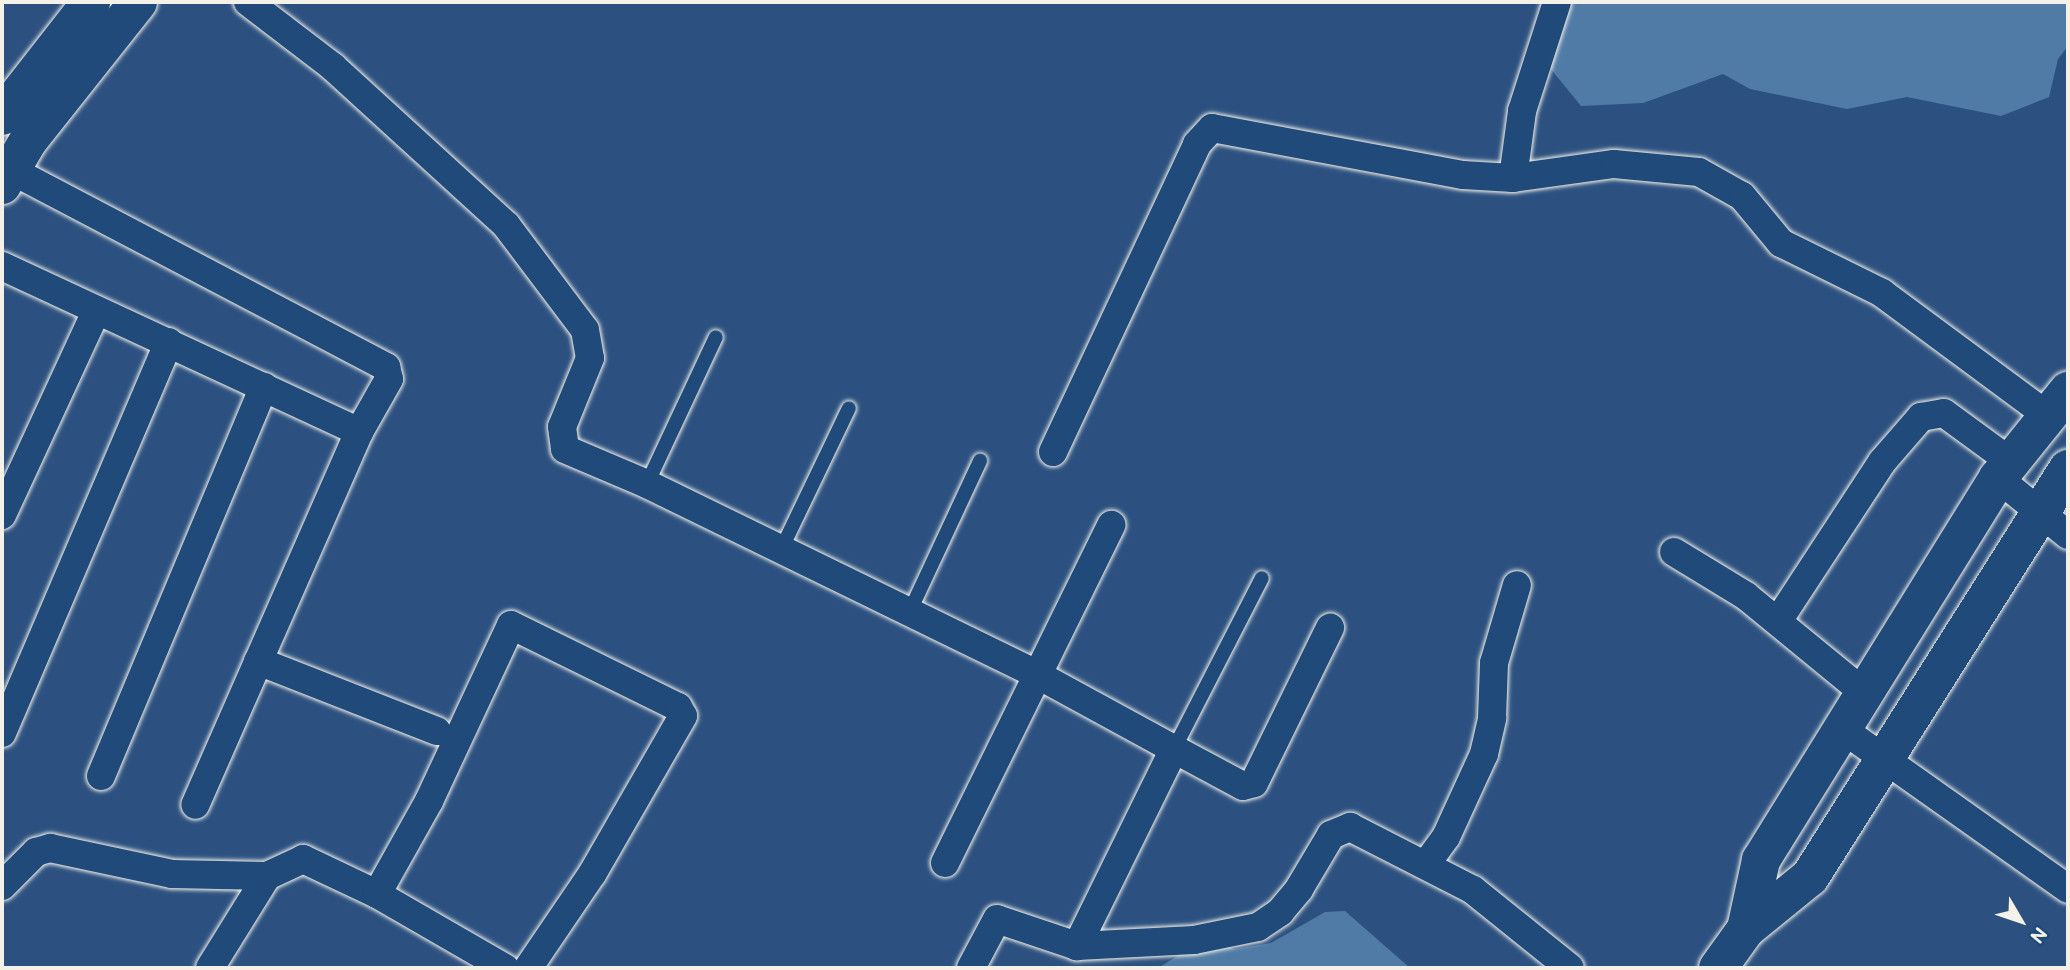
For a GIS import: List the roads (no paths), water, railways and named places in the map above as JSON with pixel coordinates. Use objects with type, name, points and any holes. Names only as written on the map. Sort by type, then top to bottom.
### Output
[{"type":"street","points":[[2,116],[91,2]]},
{"type":"street","points":[[248,2],[333,68],[506,225],[585,330],[590,358],[562,427],[561,441],[565,449],[647,484],[1038,675],[1243,786],[1254,783],[1330,628]]},
{"type":"street","points":[[1513,178],[1522,111],[1557,2]]},
{"type":"street","points":[[132,4],[28,141],[6,178],[386,367],[389,379],[359,432],[195,805]]},
{"type":"street","points":[[1053,452],[1197,144],[1212,128],[1463,175],[1513,178],[1614,164],[1699,172],[1742,196],[1781,243],[1882,293],[2058,403],[2004,470],[1845,731],[1761,860],[1746,929]]},
{"type":"street","points":[[2,266],[359,432]]},
{"type":"street","points":[[2,514],[96,312]]},
{"type":"street","points":[[2,733],[169,342]]},
{"type":"street","points":[[100,776],[264,387]]},
{"type":"street","points":[[1778,621],[1882,462],[1922,417],[1944,413],[2004,470],[2038,510],[2068,536]]},
{"type":"street","points":[[1723,966],[1746,929],[1810,877],[1886,760],[2038,510],[2068,469]]},
{"type":"street","points":[[945,863],[1111,525]]},
{"type":"street","points":[[1674,552],[1717,575],[1778,621],[1867,695]]},
{"type":"street","points":[[1427,863],[1446,837],[1484,754],[1492,718],[1494,663],[1517,586]]},
{"type":"street","points":[[377,894],[429,801],[507,629],[517,625],[678,707],[683,716],[592,874],[528,968]]},
{"type":"street","points":[[258,661],[437,731]]},
{"type":"street","points":[[1845,731],[2068,889]]},
{"type":"street","points":[[1077,946],[1174,749]]},
{"type":"street","points":[[971,968],[997,919],[1077,946],[1194,940],[1258,927],[1280,912],[1331,835],[1341,828],[1350,827],[1427,863],[1474,890],[1570,968]]},
{"type":"street","points":[[2,886],[36,852],[50,848],[172,874],[267,876],[303,859],[377,894],[505,968]]},
{"type":"street","points":[[210,968],[267,876]]},
{"type":"lane","points":[[647,484],[716,337]]},
{"type":"lane","points":[[781,550],[849,408]]},
{"type":"lane","points":[[909,611],[980,461]]},
{"type":"lane","points":[[1174,749],[1262,578]]},
{"type":"water","points":[[1567,2],[2068,2],[2068,46],[2058,59],[2049,97],[2001,116],[1907,97],[1847,109],[1750,89],[1723,74],[1643,103],[1581,106],[1550,68]]},
{"type":"water","points":[[1345,911],[1410,968],[1158,968],[1205,939],[1235,949],[1271,943],[1325,912]]}]
